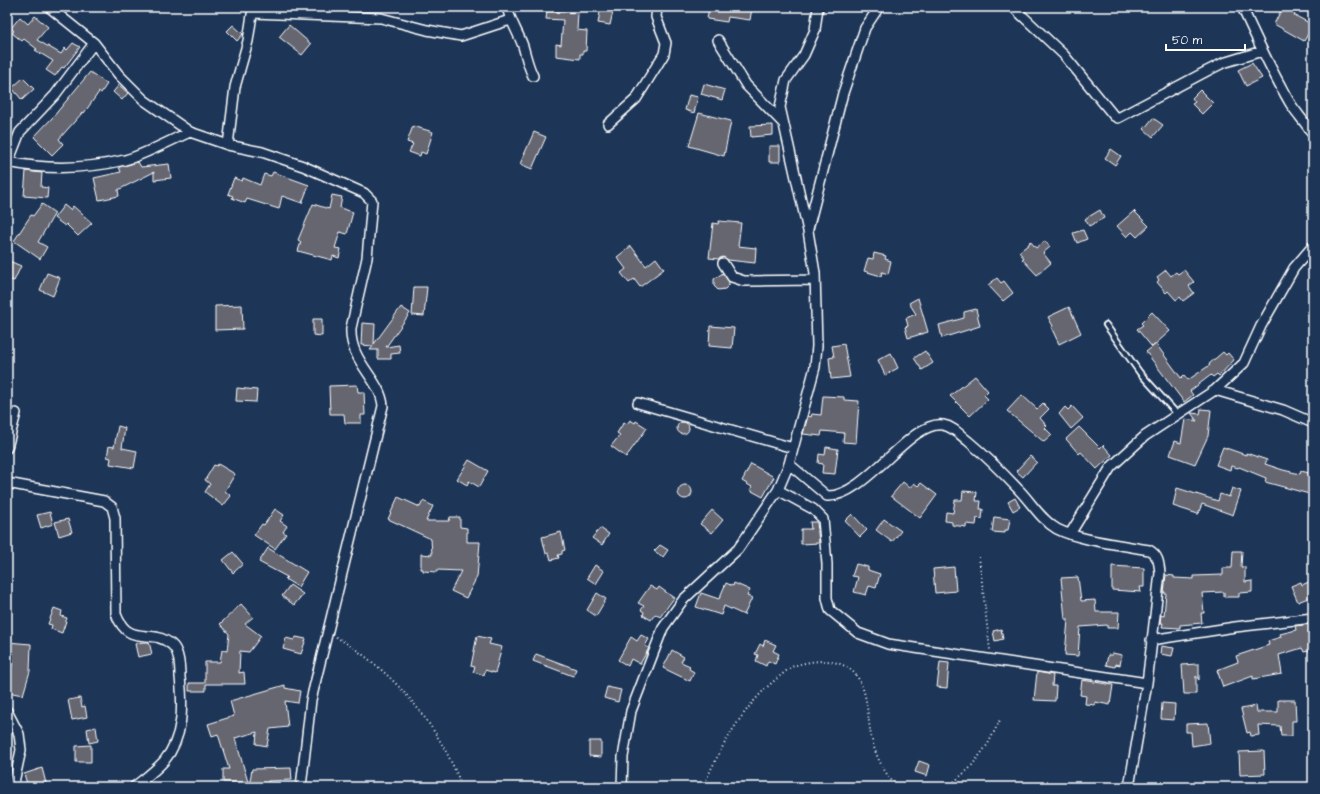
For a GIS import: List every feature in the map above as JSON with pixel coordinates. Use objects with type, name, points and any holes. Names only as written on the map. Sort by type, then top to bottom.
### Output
[{"type":"street","points":[[49,7],[94,44],[119,75],[144,100],[190,132],[228,145],[262,152],[303,166],[364,193],[372,200],[367,258],[350,338],[359,361],[381,395],[383,406],[347,558],[310,700],[301,787]]},
{"type":"street","points":[[507,7],[510,20],[522,45],[527,64],[534,76]]},
{"type":"street","points":[[608,124],[636,99],[664,54],[666,43],[656,16],[656,7]]},
{"type":"street","points":[[622,787],[623,758],[631,711],[663,628],[683,600],[738,550],[778,490],[789,464],[815,367],[817,346],[815,280],[808,231],[782,123],[780,107],[786,80],[804,55],[815,30],[818,7]]},
{"type":"street","points":[[808,231],[843,93],[865,28],[879,7]]},
{"type":"street","points":[[1013,7],[1064,55],[1114,116],[1118,118],[1223,63],[1262,51]]},
{"type":"street","points":[[1242,7],[1262,51],[1299,117],[1312,131]]},
{"type":"street","points":[[228,145],[235,87],[248,41],[253,10],[381,18],[427,30],[461,36],[510,20]]},
{"type":"street","points":[[718,40],[746,85],[782,123]]},
{"type":"street","points":[[94,44],[55,95],[20,132],[8,164],[66,169],[126,160],[190,132]]},
{"type":"street","points":[[1070,534],[1111,467],[1145,436],[1216,390],[1244,363],[1261,326],[1294,268],[1313,246]]},
{"type":"street","points":[[723,263],[732,277],[744,281],[815,280]]},
{"type":"street","points":[[1216,390],[1283,410],[1313,423]]},
{"type":"street","points":[[638,402],[793,448]]},
{"type":"street","points":[[7,448],[16,413]]},
{"type":"street","points":[[789,464],[827,496],[841,495],[872,473],[918,433],[930,427],[942,425],[953,428],[986,456],[1044,519],[1056,528],[1070,534],[1149,550],[1154,553],[1158,557],[1160,573],[1147,683],[1129,787]]},
{"type":"street","points":[[7,483],[91,497],[104,501],[112,507],[115,518],[116,614],[119,622],[128,632],[142,636],[163,638],[174,646],[179,664],[182,717],[175,744],[164,761],[134,787]]},
{"type":"street","points":[[778,490],[813,509],[823,519],[827,564],[827,598],[830,610],[858,633],[888,644],[991,661],[1147,683]]},
{"type":"street","points":[[1151,640],[1234,626],[1313,618]]},
{"type":"street","points":[[7,711],[19,734],[21,750],[13,787]]},
{"type":"lane","points":[[1106,325],[1140,374],[1178,415]]},
{"type":"path","points":[[979,557],[991,661]]},
{"type":"path","points":[[327,632],[356,648],[383,670],[412,702],[434,731],[456,770],[462,787]]},
{"type":"path","points":[[703,787],[713,764],[739,719],[772,682],[793,666],[818,661],[830,662],[845,666],[858,678],[864,696],[872,740],[886,775],[897,787]]},
{"type":"path","points":[[948,787],[970,768],[988,744],[1000,720]]},
{"type":"building","points":[[601,7],[614,7],[610,25],[598,23]]},
{"type":"building","points":[[709,7],[752,8],[750,20],[728,17],[727,22],[707,19]]},
{"type":"building","points":[[1283,7],[1289,7],[1296,11],[1294,15],[1313,25],[1304,41],[1274,24]]},
{"type":"building","points":[[547,11],[578,13],[577,30],[587,31],[586,51],[583,51],[583,54],[580,54],[580,59],[556,56],[556,44],[561,45],[563,20],[546,19]]},
{"type":"building","points":[[35,16],[48,27],[37,40],[61,54],[65,48],[67,50],[73,43],[80,47],[64,68],[62,67],[55,76],[46,70],[53,61],[35,50],[37,49],[24,39],[22,41],[12,33],[14,31],[11,28],[20,17],[28,24]]},
{"type":"building","points":[[233,25],[243,34],[237,41],[227,31]]},
{"type":"building","points":[[289,25],[311,44],[302,55],[279,37]]},
{"type":"building","points":[[1252,63],[1262,78],[1246,86],[1238,70]]},
{"type":"building","points":[[90,72],[107,84],[101,93],[99,92],[84,113],[83,112],[59,139],[63,144],[52,155],[34,137],[53,117]]},
{"type":"building","points":[[23,78],[34,89],[22,100],[12,88]]},
{"type":"building","points":[[704,84],[725,90],[722,100],[701,94]]},
{"type":"building","points":[[119,85],[128,93],[122,100],[113,92]]},
{"type":"building","points":[[1200,90],[1213,103],[1202,114],[1192,104],[1195,102],[1192,98]]},
{"type":"building","points":[[689,95],[698,97],[694,113],[685,110]]},
{"type":"building","points":[[699,113],[731,121],[724,156],[689,146]]},
{"type":"building","points":[[1153,118],[1163,125],[1153,137],[1144,129]]},
{"type":"building","points":[[773,125],[773,135],[751,137],[750,126]]},
{"type":"building","points":[[413,126],[433,132],[426,154],[421,152],[420,156],[409,152],[413,144],[407,142]]},
{"type":"building","points":[[534,132],[546,137],[532,169],[520,164]]},
{"type":"building","points":[[769,146],[780,146],[780,162],[769,162]]},
{"type":"building","points":[[1111,149],[1121,156],[1115,165],[1105,158]]},
{"type":"building","points":[[138,162],[141,167],[169,164],[171,178],[154,180],[154,172],[118,190],[119,196],[99,200],[94,178],[121,172],[119,167]]},
{"type":"building","points":[[26,171],[42,173],[41,187],[48,188],[47,198],[24,196]]},
{"type":"building","points":[[273,172],[309,185],[302,203],[282,196],[279,209],[247,199],[245,203],[232,198],[233,196],[228,194],[234,178],[242,181],[243,178],[260,185],[264,174],[271,176]]},
{"type":"building","points":[[332,195],[342,197],[340,208],[353,212],[347,234],[340,232],[335,248],[341,249],[339,258],[333,256],[332,260],[298,251],[301,242],[298,240],[313,204],[329,209]]},
{"type":"building","points":[[42,204],[55,213],[38,242],[47,247],[40,259],[14,241],[31,215],[33,216]]},
{"type":"building","points":[[64,205],[70,210],[73,206],[92,223],[78,236],[66,224],[65,226],[54,218]]},
{"type":"building","points":[[1100,210],[1104,218],[1089,226],[1085,219]]},
{"type":"building","points":[[1134,211],[1149,226],[1137,237],[1132,232],[1127,237],[1117,226]]},
{"type":"building","points":[[719,221],[741,223],[738,246],[756,248],[755,263],[728,260],[723,257],[719,259],[709,258],[713,223],[718,224]]},
{"type":"building","points":[[1083,230],[1087,239],[1077,243],[1073,233]]},
{"type":"building","points":[[1030,241],[1036,248],[1045,241],[1050,247],[1043,253],[1051,263],[1037,275],[1022,259],[1024,258],[1019,252],[1029,244]]},
{"type":"building","points":[[631,246],[646,266],[656,258],[664,269],[640,287],[634,279],[629,283],[621,273],[626,269],[617,257]]},
{"type":"building","points":[[874,253],[886,256],[885,259],[891,261],[888,274],[882,272],[881,276],[864,271],[868,258],[873,259]]},
{"type":"building","points":[[7,260],[21,266],[14,281],[7,279]]},
{"type":"building","points":[[1166,270],[1171,276],[1176,272],[1178,274],[1184,270],[1194,282],[1189,286],[1194,293],[1183,301],[1180,297],[1176,300],[1168,291],[1166,293],[1157,282],[1159,280],[1157,277]]},
{"type":"building","points":[[47,273],[60,278],[53,296],[40,290]]},
{"type":"building","points":[[723,273],[729,282],[729,285],[725,289],[718,290],[714,286],[714,279]]},
{"type":"building","points":[[997,278],[1001,283],[1004,281],[1013,293],[1003,301],[988,285]]},
{"type":"building","points":[[414,287],[427,287],[424,316],[412,315]]},
{"type":"building","points":[[918,298],[928,332],[908,338],[905,327],[908,326],[906,318],[916,314],[909,303]]},
{"type":"building","points":[[242,305],[243,329],[215,330],[215,306]]},
{"type":"building","points":[[401,307],[410,313],[386,347],[399,345],[400,353],[391,354],[391,359],[378,359],[378,350],[370,350],[373,346],[361,345],[362,323],[375,324],[374,344]]},
{"type":"building","points":[[1069,307],[1081,333],[1059,344],[1051,327],[1053,326],[1048,317]]},
{"type":"building","points":[[976,309],[980,326],[942,338],[939,325],[964,318],[964,312]]},
{"type":"building","points":[[1152,312],[1170,331],[1152,347],[1137,329],[1143,325],[1141,323]]},
{"type":"building","points":[[313,319],[322,319],[322,336],[313,335]]},
{"type":"building","points":[[710,326],[734,328],[732,348],[709,346]]},
{"type":"building","points":[[844,344],[850,377],[831,379],[829,358],[834,357],[832,346]]},
{"type":"building","points":[[1156,344],[1181,378],[1184,375],[1188,380],[1210,365],[1209,364],[1223,352],[1226,355],[1228,353],[1234,360],[1219,376],[1217,374],[1213,377],[1211,375],[1190,391],[1193,395],[1184,402],[1146,352]]},
{"type":"building","points":[[925,351],[933,363],[922,370],[914,358]]},
{"type":"building","points":[[891,353],[898,368],[885,375],[878,360]]},
{"type":"building","points":[[975,376],[988,391],[984,395],[988,399],[970,416],[950,396]]},
{"type":"building","points":[[357,385],[358,392],[364,392],[365,415],[361,415],[361,423],[345,423],[344,414],[330,414],[329,386]]},
{"type":"building","points":[[237,388],[257,390],[256,402],[236,401]]},
{"type":"building","points":[[1022,395],[1037,409],[1043,403],[1049,409],[1040,418],[1047,426],[1045,428],[1052,435],[1044,442],[1007,411]]},
{"type":"building","points":[[823,396],[844,397],[844,400],[859,401],[856,443],[843,442],[844,433],[822,431],[821,436],[803,434],[808,416],[811,417],[812,414],[821,415]]},
{"type":"building","points":[[1072,406],[1083,418],[1071,429],[1059,414],[1065,407],[1068,410]]},
{"type":"building","points":[[1201,409],[1211,410],[1208,436],[1195,464],[1170,455],[1175,441],[1181,443],[1185,419],[1197,421],[1191,413],[1200,414]]},
{"type":"building","points":[[630,420],[635,423],[636,421],[647,428],[626,457],[611,446],[620,435],[617,433],[624,422],[627,424]]},
{"type":"building","points":[[681,422],[685,422],[689,428],[685,434],[681,434],[677,430],[677,426]]},
{"type":"building","points":[[118,426],[125,428],[122,448],[137,451],[134,468],[110,464],[111,458],[107,457],[109,446],[114,447]]},
{"type":"building","points":[[1079,427],[1100,448],[1103,445],[1112,455],[1097,469],[1081,452],[1079,454],[1066,439]]},
{"type":"building","points":[[826,447],[838,449],[835,474],[822,473],[823,464],[818,463],[819,454],[825,455]]},
{"type":"building","points":[[1223,447],[1267,460],[1265,464],[1283,470],[1300,474],[1301,471],[1309,473],[1308,477],[1313,479],[1313,495],[1265,482],[1266,478],[1239,467],[1231,466],[1230,470],[1216,465]]},
{"type":"building","points":[[1030,456],[1037,462],[1023,477],[1016,471]]},
{"type":"building","points":[[469,460],[488,471],[479,487],[469,481],[467,485],[457,479]]},
{"type":"building","points":[[218,464],[235,474],[225,491],[231,496],[223,506],[205,492],[210,484],[205,480],[214,465],[217,466]]},
{"type":"building","points":[[751,464],[774,477],[763,497],[750,490],[752,487],[742,481]]},
{"type":"building","points":[[903,482],[910,488],[914,483],[918,486],[921,483],[937,495],[920,518],[891,496]]},
{"type":"building","points":[[682,485],[688,485],[692,489],[692,495],[688,499],[682,499],[678,495],[678,489]]},
{"type":"building","points":[[1177,488],[1218,501],[1220,494],[1229,497],[1232,488],[1241,491],[1233,515],[1202,504],[1198,514],[1173,506]]},
{"type":"building","points":[[963,491],[977,492],[976,501],[981,501],[980,509],[983,509],[982,519],[977,518],[976,525],[966,524],[966,527],[952,525],[952,522],[945,521],[946,512],[953,513],[955,500],[962,500]]},
{"type":"building","points":[[398,497],[420,507],[423,501],[433,506],[426,521],[449,521],[450,517],[460,517],[460,527],[467,528],[467,542],[480,542],[477,577],[466,598],[451,591],[461,571],[437,570],[437,572],[423,571],[423,569],[421,569],[421,554],[432,555],[431,539],[388,519]]},
{"type":"building","points":[[1015,498],[1020,507],[1013,511],[1008,502]]},
{"type":"building","points":[[275,509],[284,515],[280,521],[287,526],[283,532],[286,534],[275,549],[254,535],[262,524],[264,525]]},
{"type":"building","points":[[712,510],[723,520],[712,533],[700,524]]},
{"type":"building","points":[[50,512],[53,524],[41,528],[37,515]]},
{"type":"building","points":[[852,514],[867,530],[860,537],[845,521]]},
{"type":"building","points":[[994,517],[1010,519],[1008,530],[1005,530],[1005,533],[992,532]]},
{"type":"building","points":[[68,519],[72,532],[59,536],[55,522]]},
{"type":"building","points":[[884,519],[901,531],[892,542],[876,530]]},
{"type":"building","points":[[810,522],[817,522],[819,543],[801,544],[801,529],[811,529]]},
{"type":"building","points":[[600,528],[609,534],[602,545],[592,538]]},
{"type":"building","points":[[561,532],[565,550],[562,551],[562,554],[558,555],[559,558],[551,560],[549,553],[546,554],[542,537]]},
{"type":"building","points":[[660,545],[668,550],[663,557],[654,551]]},
{"type":"building","points":[[268,548],[307,572],[298,587],[285,579],[287,577],[259,562]]},
{"type":"building","points":[[1233,551],[1242,551],[1241,567],[1245,567],[1245,582],[1252,581],[1252,592],[1239,593],[1239,597],[1224,597],[1224,592],[1202,593],[1204,613],[1201,613],[1202,623],[1180,625],[1180,628],[1162,627],[1163,623],[1160,623],[1161,615],[1164,616],[1166,575],[1174,576],[1174,578],[1194,579],[1194,576],[1223,575],[1223,568],[1232,568]]},
{"type":"building","points":[[233,552],[243,564],[233,573],[223,560]]},
{"type":"building","points":[[856,564],[868,567],[868,570],[880,574],[876,588],[869,586],[866,595],[854,592],[858,577],[852,576]]},
{"type":"building","points":[[595,565],[604,571],[596,584],[587,578]]},
{"type":"building","points":[[1112,566],[1144,568],[1144,587],[1140,587],[1141,592],[1112,590]]},
{"type":"building","points":[[954,567],[956,591],[935,593],[933,569]]},
{"type":"building","points":[[1078,577],[1081,601],[1095,600],[1096,612],[1119,612],[1118,628],[1107,628],[1107,625],[1080,627],[1078,656],[1065,655],[1068,619],[1065,619],[1061,578]]},
{"type":"building","points":[[1313,580],[1313,596],[1298,602],[1291,586],[1301,582],[1302,585]]},
{"type":"building","points":[[726,583],[733,586],[734,583],[750,590],[747,596],[752,598],[744,615],[724,606],[721,615],[696,607],[701,593],[719,599]]},
{"type":"building","points":[[290,585],[303,594],[294,605],[282,596]]},
{"type":"building","points":[[650,586],[657,590],[659,587],[674,598],[660,617],[655,614],[651,620],[643,615],[644,612],[641,610],[644,606],[638,603]]},
{"type":"building","points":[[597,593],[606,599],[596,616],[587,610]]},
{"type":"building","points":[[241,604],[253,617],[245,624],[261,636],[249,652],[240,651],[239,673],[244,672],[245,684],[206,684],[206,691],[189,691],[189,683],[205,683],[205,662],[220,662],[222,650],[227,651],[229,634],[220,624]]},
{"type":"building","points":[[54,608],[62,611],[61,616],[67,618],[62,633],[51,629],[52,625],[48,624]]},
{"type":"building","points":[[1312,624],[1313,650],[1304,652],[1302,648],[1279,655],[1282,674],[1253,679],[1253,676],[1223,687],[1217,670],[1238,662],[1236,656],[1269,645],[1268,641],[1281,637],[1280,634],[1296,630],[1295,626]]},
{"type":"building","points":[[1001,629],[1003,639],[995,641],[993,631]]},
{"type":"building","points":[[641,635],[649,639],[645,646],[649,648],[640,664],[631,659],[628,666],[618,660],[631,637],[637,641]]},
{"type":"building","points":[[477,636],[491,639],[489,644],[502,647],[495,673],[485,670],[484,675],[473,672],[475,667],[471,666]]},
{"type":"building","points":[[296,637],[306,639],[301,654],[283,649],[286,638],[294,640]]},
{"type":"building","points":[[765,640],[776,645],[773,651],[779,654],[775,664],[768,661],[766,666],[756,661],[758,655],[755,654],[760,644],[763,646]]},
{"type":"building","points":[[7,642],[31,644],[30,671],[23,695],[7,692],[13,660],[7,659]]},
{"type":"building","points":[[149,642],[152,654],[138,657],[135,644]]},
{"type":"building","points":[[1161,646],[1174,648],[1172,656],[1160,654]]},
{"type":"building","points":[[672,650],[684,657],[681,662],[690,666],[689,669],[694,672],[690,681],[663,668]]},
{"type":"building","points":[[1112,653],[1122,655],[1120,665],[1116,664],[1115,667],[1106,665],[1108,655],[1112,655]]},
{"type":"building","points":[[536,654],[576,669],[573,676],[533,661]]},
{"type":"building","points":[[940,662],[949,663],[947,688],[937,687]]},
{"type":"building","points":[[1199,664],[1199,680],[1196,676],[1196,694],[1184,694],[1182,665]]},
{"type":"building","points":[[1037,672],[1053,675],[1052,686],[1056,686],[1055,701],[1034,700]]},
{"type":"building","points":[[1082,680],[1113,685],[1110,705],[1095,702],[1095,705],[1085,704],[1086,696],[1080,695]]},
{"type":"building","points":[[285,685],[285,688],[300,691],[298,703],[285,701],[288,727],[270,729],[267,746],[256,744],[257,732],[235,738],[248,782],[223,782],[223,769],[229,769],[218,734],[212,736],[208,724],[234,716],[230,701]]},
{"type":"building","points":[[607,687],[621,690],[618,702],[604,698]]},
{"type":"building","points":[[80,698],[82,707],[85,706],[87,717],[72,720],[68,700]]},
{"type":"building","points":[[1278,700],[1295,700],[1296,721],[1292,721],[1292,736],[1281,736],[1280,726],[1258,725],[1259,735],[1251,736],[1250,732],[1247,733],[1241,709],[1256,706],[1257,712],[1278,712]]},
{"type":"building","points":[[1162,703],[1175,704],[1174,720],[1161,719]]},
{"type":"building","points":[[1208,723],[1210,743],[1192,746],[1191,732],[1186,732],[1186,724]]},
{"type":"building","points":[[96,727],[98,741],[89,743],[87,729]]},
{"type":"building","points":[[589,741],[601,741],[601,757],[589,756]]},
{"type":"building","points":[[91,745],[91,762],[76,762],[76,746]]},
{"type":"building","points":[[1264,751],[1265,774],[1240,775],[1239,752]]},
{"type":"building","points":[[919,761],[930,765],[927,776],[915,772]]},
{"type":"building","points":[[42,768],[47,787],[28,787],[24,774]]},
{"type":"building","points":[[291,768],[292,780],[268,781],[268,787],[249,787],[252,769]]}]
